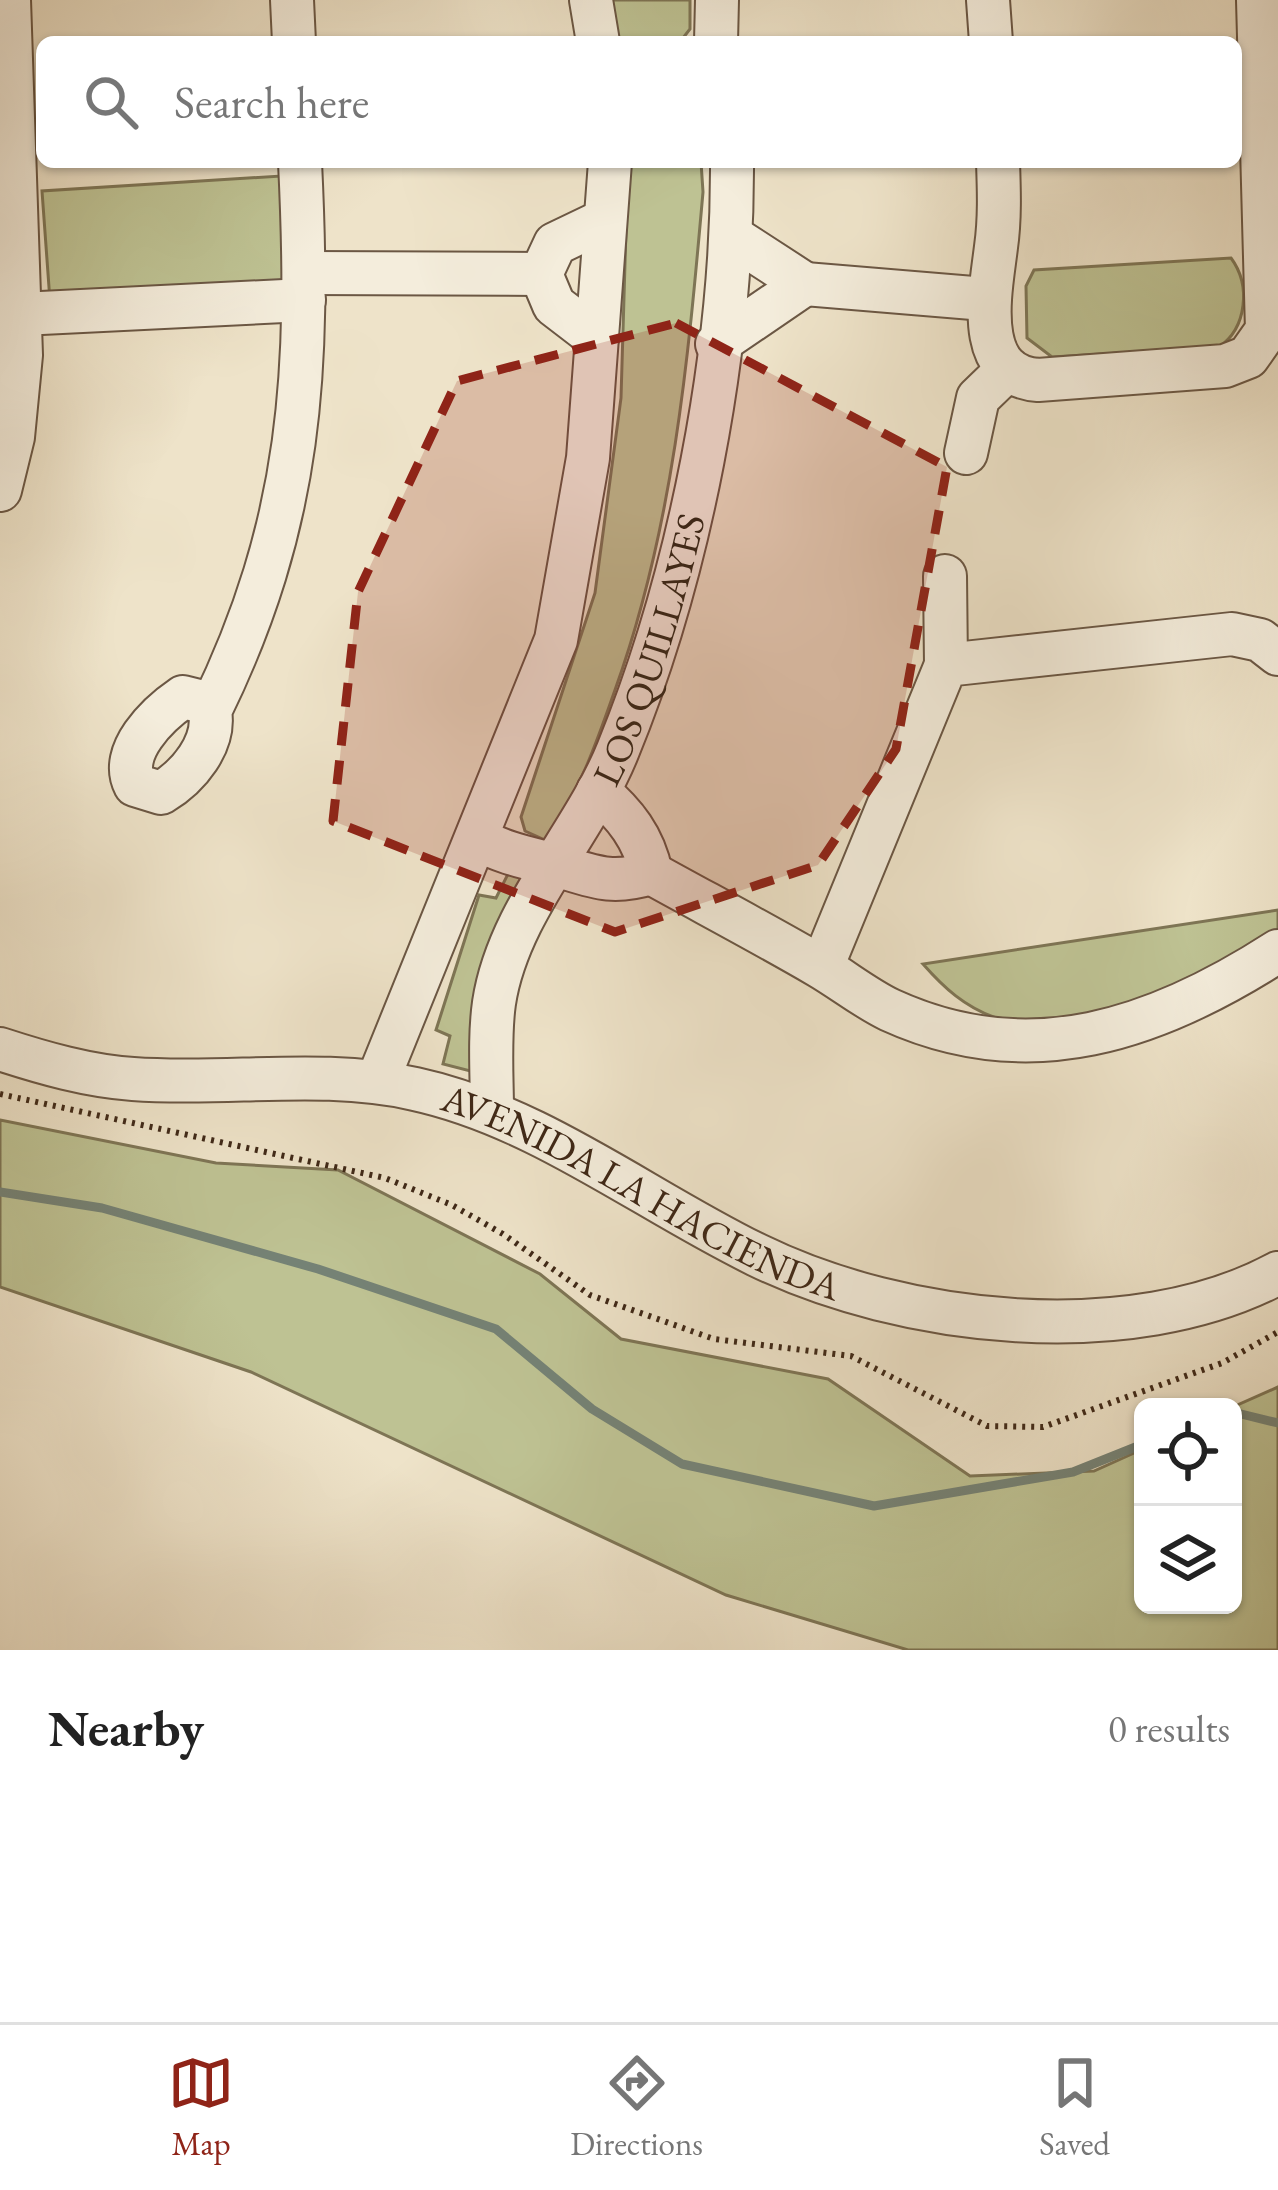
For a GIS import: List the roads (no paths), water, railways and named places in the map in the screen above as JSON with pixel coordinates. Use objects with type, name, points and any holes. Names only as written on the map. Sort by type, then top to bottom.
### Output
[{"type":"street","points":[[0,490],[19,396],[21,314],[9,0]]},
{"type":"street","points":[[292,0],[294,36]]},
{"type":"street","points":[[591,0],[597,36]]},
{"type":"street","points":[[716,36],[717,0]]},
{"type":"street","points":[[988,0],[991,36]]},
{"type":"street","points":[[998,168],[996,248],[986,299],[997,350],[1008,369],[1038,380],[1225,366],[1256,350],[1267,330],[1258,0]]},
{"type":"street","points":[[210,711],[254,614],[285,512],[301,406],[305,286],[300,168]]},
{"type":"street","points":[[377,1082],[556,640],[588,458],[609,168]]},
{"type":"street","name":"LOS QUILLAYES","points":[[492,1112],[494,1001],[517,932],[618,751],[660,627],[699,471],[731,236],[732,168]]},
{"type":"street","points":[[597,338],[554,305],[541,274],[556,244],[603,220]]},
{"type":"street","points":[[731,236],[805,284],[986,299]]},
{"type":"street","points":[[21,314],[305,286],[541,274]]},
{"type":"street","points":[[717,344],[805,284]]},
{"type":"street","points":[[966,453],[978,398],[1008,369]]},
{"type":"street","points":[[822,967],[946,664],[945,576]]},
{"type":"street","points":[[946,664],[1232,634],[1260,640],[1278,654]]},
{"type":"street","points":[[598,790],[622,811],[640,838],[651,873]]},
{"type":"street","points":[[477,839],[507,855],[607,883],[651,873],[890,1010],[986,1038],[1065,1040],[1136,1027],[1216,991],[1278,951]]},
{"type":"street","name":"AVENIDA LA HACIENDA","points":[[0,1049],[48,1065],[131,1079],[377,1082],[492,1112],[761,1258],[892,1304],[994,1319],[1096,1318],[1186,1304],[1278,1274]]},
{"type":"waterway","points":[[0,1192],[102,1208],[318,1269],[496,1329],[592,1409],[682,1464],[874,1506],[1073,1472],[1134,1448]]},
{"type":"waterway","points":[[1242,1414],[1278,1423]]}]
